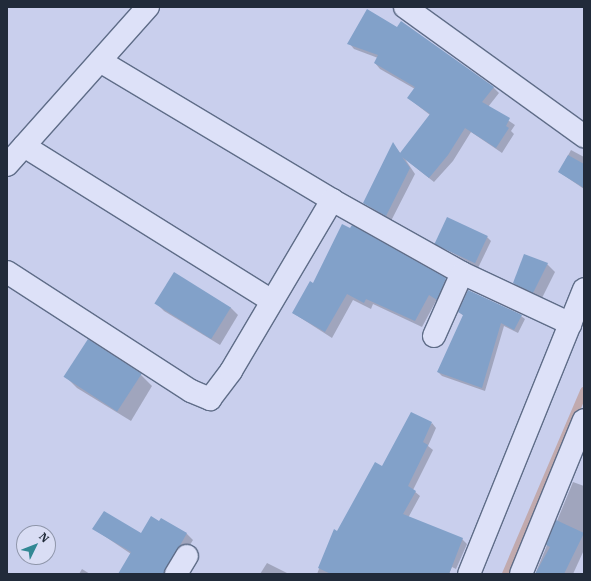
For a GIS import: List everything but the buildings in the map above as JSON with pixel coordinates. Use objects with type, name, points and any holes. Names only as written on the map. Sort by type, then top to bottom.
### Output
[{"type":"street","points":[[7,165],[148,7]]},
{"type":"street","points":[[405,7],[584,136]]},
{"type":"street","points":[[100,61],[332,200],[462,273],[571,324]]},
{"type":"street","points":[[24,146],[272,301]]},
{"type":"street","points":[[7,272],[191,391],[210,399],[231,371],[332,200]]},
{"type":"street","points":[[434,336],[462,273]]},
{"type":"street","points":[[469,574],[584,289]]},
{"type":"street","points":[[521,574],[584,420]]},
{"type":"waterway","points":[[506,574],[584,391]]}]
